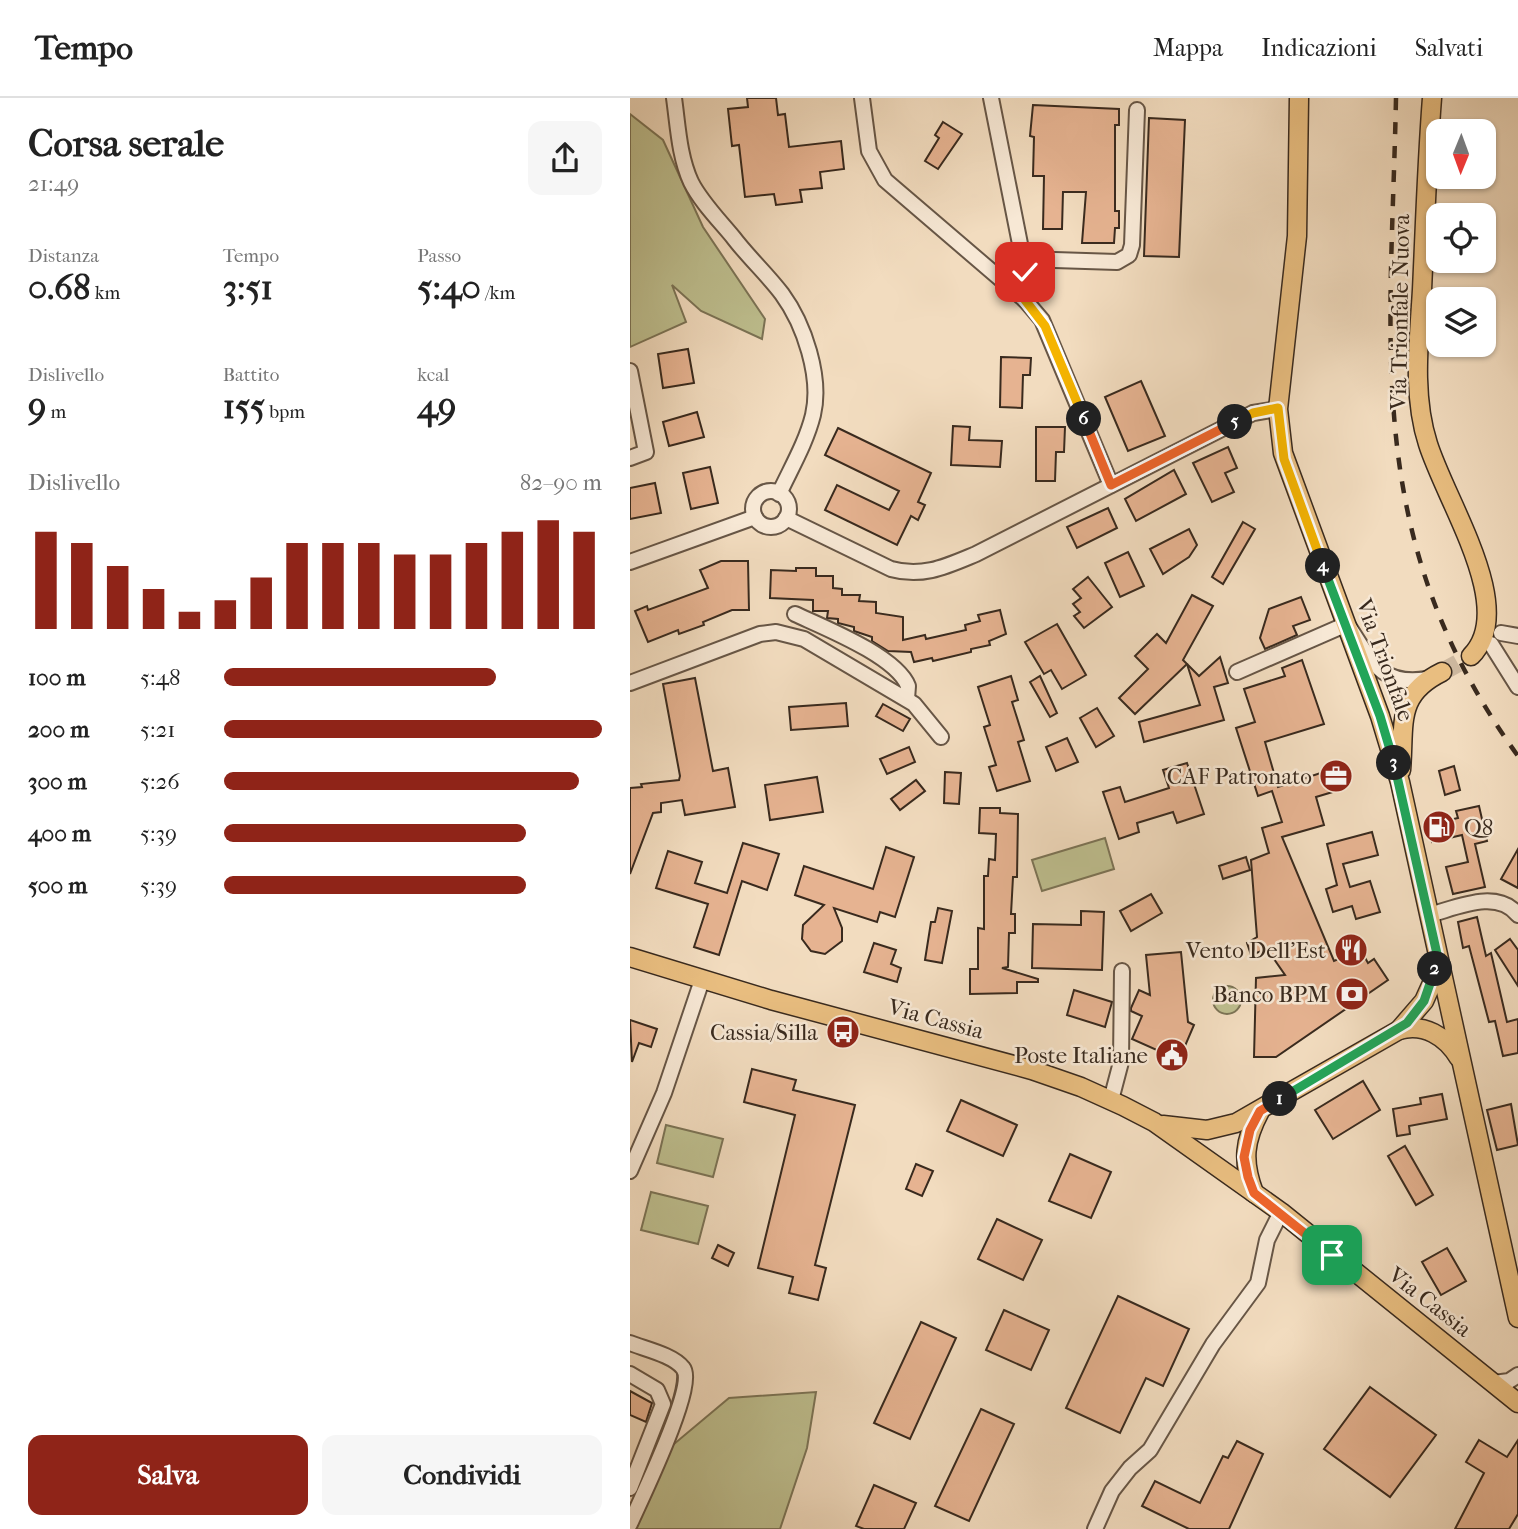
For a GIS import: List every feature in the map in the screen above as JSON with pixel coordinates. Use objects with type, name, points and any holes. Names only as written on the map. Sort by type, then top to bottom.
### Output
[{"type":"main road","name":"Via Trionfale","points":[[1299,98],[1297,236],[1278,408],[1284,459],[1347,624],[1400,782],[1461,1061],[1514,1285],[1518,1318]]},
{"type":"main road","name":"Via Trionfale Nuova","points":[[1432,98],[1419,357],[1422,419],[1429,447],[1443,477],[1496,559]]},
{"type":"main road","points":[[1471,656],[1503,638],[1508,615]]},
{"type":"main road","points":[[1400,782],[1406,706],[1413,692],[1434,676]]},
{"type":"main road","points":[[1399,1030],[1424,1001],[1433,981],[1437,954]]},
{"type":"main road","name":"Via Cassia","points":[[630,957],[702,980],[1032,1070],[1111,1100],[1154,1122],[1281,1212],[1517,1401]]},
{"type":"main road","points":[[1154,1122],[1177,1128],[1207,1130],[1230,1125],[1260,1111],[1399,1030],[1413,1027],[1428,1030],[1452,1048],[1461,1061]]},
{"type":"main road","points":[[1254,1193],[1244,1161],[1244,1151],[1250,1130],[1260,1111]]},
{"type":"street","points":[[674,98],[680,141],[692,183],[743,250],[779,291],[790,307],[806,345],[813,378],[814,411],[805,440],[779,494]]},
{"type":"street","points":[[862,98],[869,151],[886,180],[1025,300],[1045,326],[1111,485]]},
{"type":"street","points":[[991,98],[1023,259],[1025,300]]},
{"type":"street","points":[[1023,259],[1116,262],[1129,255],[1132,245],[1137,110]]},
{"type":"street","points":[[630,371],[646,452],[630,458]]},
{"type":"street","points":[[786,518],[891,569],[921,573],[976,554],[1253,413],[1278,408]]},
{"type":"street","points":[[768,492],[779,494],[788,504],[786,518],[780,525],[771,527],[762,524],[755,517],[754,507],[758,497],[768,492]]},
{"type":"street","points":[[630,562],[755,517]]},
{"type":"street","points":[[796,614],[859,646],[899,673],[908,686],[907,699]]},
{"type":"street","points":[[1237,672],[1347,624],[1384,675],[1405,681],[1434,676]]},
{"type":"street","points":[[630,683],[760,634],[776,632],[804,639],[907,699],[925,713],[941,737]]},
{"type":"street","points":[[1503,638],[1518,687]]},
{"type":"street","points":[[1429,915],[1489,901],[1506,903],[1518,915]]},
{"type":"street","points":[[1111,1100],[1121,1062],[1122,971]]},
{"type":"street","points":[[630,1171],[664,1093],[702,980]]},
{"type":"street","points":[[1095,1529],[1112,1492],[1130,1468],[1150,1450],[1213,1344],[1258,1283],[1267,1240],[1281,1212]]},
{"type":"street","points":[[630,1343],[677,1363],[685,1370],[687,1378],[677,1412],[630,1524]]},
{"type":"street","points":[[630,1374],[657,1390],[663,1404],[630,1488]]},
{"type":"street","points":[[1494,1383],[1509,1381],[1518,1375]]},
{"type":"green space","points":[[630,114],[663,140],[703,227],[765,319],[762,339],[701,311],[672,285],[686,322],[630,347]]},
{"type":"green space","points":[[1105,838],[1114,869],[1042,891],[1032,860]]},
{"type":"green space","points":[[1227,986],[1237,990],[1241,1000],[1237,1010],[1227,1014],[1217,1010],[1213,1000],[1217,990]]},
{"type":"green space","points":[[666,1125],[723,1139],[713,1177],[657,1163]]},
{"type":"green space","points":[[651,1192],[708,1206],[698,1244],[641,1230]]},
{"type":"green space","points":[[816,1392],[807,1448],[780,1529],[633,1529],[668,1449],[729,1398]]},
{"type":"building","points":[[747,98],[776,98],[778,115],[785,114],[789,147],[841,141],[844,169],[820,172],[822,188],[800,190],[802,202],[776,205],[774,194],[745,197],[739,145],[732,146],[728,109],[748,107]]},
{"type":"building","points":[[1033,105],[1119,109],[1119,125],[1115,125],[1115,211],[1119,211],[1119,228],[1115,228],[1114,243],[1082,243],[1086,192],[1063,192],[1062,229],[1043,229],[1044,176],[1033,176],[1034,137],[1030,136]]},
{"type":"building","points":[[1149,118],[1185,120],[1179,257],[1144,256]]},
{"type":"building","points":[[943,122],[962,134],[938,169],[925,161],[939,138],[935,135]]},
{"type":"building","points":[[688,349],[694,383],[663,388],[658,354]]},
{"type":"building","points":[[1001,357],[1031,358],[1030,375],[1023,375],[1022,408],[1000,407]]},
{"type":"building","points":[[1141,381],[1165,436],[1128,451],[1105,397]]},
{"type":"building","points":[[697,412],[704,437],[669,446],[663,422]]},
{"type":"building","points":[[953,426],[970,427],[969,440],[1002,441],[1000,467],[951,465]]},
{"type":"building","points":[[1036,427],[1065,427],[1064,452],[1056,452],[1055,481],[1036,481]]},
{"type":"building","points":[[838,428],[931,473],[918,502],[925,505],[918,520],[911,516],[897,545],[825,510],[837,485],[889,510],[899,491],[825,455]]},
{"type":"building","points":[[1228,447],[1237,468],[1225,473],[1234,492],[1212,502],[1193,463]]},
{"type":"building","points":[[710,467],[718,503],[691,509],[683,473]]},
{"type":"building","points":[[1174,470],[1186,494],[1136,521],[1125,499]]},
{"type":"building","points":[[655,483],[661,513],[630,519],[630,488]]},
{"type":"building","points":[[1108,508],[1117,528],[1077,548],[1067,527]]},
{"type":"building","points":[[1243,522],[1255,529],[1223,584],[1212,577]]},
{"type":"building","points":[[1189,529],[1197,545],[1189,557],[1163,574],[1150,549]]},
{"type":"building","points":[[1128,552],[1144,586],[1120,597],[1105,563]]},
{"type":"building","points":[[721,561],[748,561],[749,610],[732,610],[703,622],[704,625],[679,634],[678,630],[648,642],[635,611],[647,606],[648,610],[708,588],[700,570]]},
{"type":"building","points":[[796,568],[816,568],[816,576],[833,576],[833,588],[842,589],[842,595],[860,595],[859,601],[876,602],[876,613],[903,617],[903,640],[925,635],[926,639],[966,630],[965,625],[980,621],[978,615],[1000,610],[1006,634],[989,641],[990,645],[971,649],[971,652],[933,661],[932,658],[914,662],[911,652],[888,651],[872,641],[872,637],[854,631],[854,627],[838,623],[838,619],[827,618],[828,611],[813,611],[813,600],[770,598],[771,570],[796,571]]},
{"type":"building","points":[[1088,577],[1112,607],[1084,628],[1074,616],[1080,612],[1073,604],[1081,598],[1073,589]]},
{"type":"building","points":[[1192,595],[1213,606],[1183,660],[1187,664],[1135,714],[1119,698],[1148,669],[1135,656],[1157,634],[1166,643]]},
{"type":"building","points":[[1301,597],[1310,620],[1293,626],[1297,635],[1265,649],[1260,638],[1269,609]]},
{"type":"building","points":[[1057,624],[1086,675],[1062,689],[1051,670],[1044,674],[1025,642]]},
{"type":"building","points":[[1220,657],[1228,683],[1214,687],[1224,720],[1144,742],[1139,722],[1200,705],[1187,664],[1199,676]]},
{"type":"building","points":[[1302,660],[1324,724],[1265,742],[1278,787],[1339,767],[1346,788],[1316,797],[1324,825],[1282,837],[1334,961],[1346,956],[1342,944],[1357,943],[1368,963],[1374,959],[1388,980],[1276,1057],[1254,1057],[1256,978],[1285,975],[1267,949],[1251,955],[1247,943],[1257,937],[1251,860],[1269,853],[1262,828],[1282,822],[1272,791],[1258,796],[1236,728],[1255,722],[1244,689],[1285,676],[1282,668]]},
{"type":"building","points":[[1011,676],[1018,700],[1012,702],[1024,740],[1018,742],[1030,781],[997,791],[989,767],[996,765],[984,727],[990,725],[978,687]]},
{"type":"building","points":[[1040,676],[1057,713],[1050,717],[1030,682]]},
{"type":"building","points":[[695,678],[713,771],[728,768],[735,807],[685,815],[682,800],[661,803],[661,812],[653,813],[630,874],[630,788],[642,787],[641,784],[679,780],[680,776],[663,684]]},
{"type":"building","points":[[846,703],[848,726],[791,730],[789,707]]},
{"type":"building","points":[[883,704],[910,719],[903,731],[876,716]]},
{"type":"building","points":[[1097,708],[1114,736],[1096,747],[1080,718]]},
{"type":"building","points":[[1067,738],[1078,762],[1056,771],[1046,747]]},
{"type":"building","points":[[909,747],[915,762],[887,774],[880,759]]},
{"type":"building","points":[[1187,763],[1204,814],[1177,823],[1173,812],[1137,823],[1139,832],[1119,839],[1103,792],[1120,787],[1125,802],[1169,788],[1163,770]]},
{"type":"building","points":[[1454,766],[1460,790],[1445,795],[1439,771]]},
{"type":"building","points":[[945,772],[961,773],[959,804],[944,803]]},
{"type":"building","points":[[817,777],[823,812],[770,820],[765,785]]},
{"type":"building","points":[[916,780],[925,791],[900,810],[891,799]]},
{"type":"building","points":[[1479,806],[1487,841],[1475,844],[1485,887],[1453,894],[1446,867],[1468,862],[1462,835],[1432,842],[1427,825],[1458,818],[1456,811]]},
{"type":"building","points":[[980,808],[1000,808],[1000,813],[1018,814],[1017,877],[1013,877],[1011,914],[1015,914],[1015,933],[1009,933],[1008,967],[1002,968],[1038,979],[1038,982],[1017,982],[1017,993],[970,994],[970,969],[978,969],[978,928],[984,929],[984,876],[988,876],[989,859],[995,860],[996,834],[979,833]]},
{"type":"building","points":[[1372,832],[1378,855],[1343,864],[1350,887],[1370,881],[1380,912],[1356,919],[1352,906],[1333,912],[1326,889],[1337,885],[1327,844]]},
{"type":"building","points":[[743,843],[779,854],[767,890],[742,881],[719,955],[694,947],[708,904],[656,888],[668,851],[702,862],[695,883],[727,893]]},
{"type":"building","points":[[886,847],[914,857],[895,917],[880,912],[877,922],[834,908],[842,928],[842,941],[825,954],[811,951],[802,939],[803,925],[824,905],[795,895],[804,866],[873,889]]},
{"type":"building","points":[[1518,849],[1518,888],[1501,879]]},
{"type":"building","points":[[1246,857],[1250,870],[1223,879],[1219,866]]},
{"type":"building","points":[[1151,894],[1162,913],[1131,931],[1120,911]]},
{"type":"building","points":[[938,908],[952,911],[942,963],[925,960],[931,922],[935,922]]},
{"type":"building","points":[[1081,911],[1104,912],[1102,970],[1032,968],[1033,924],[1081,925]]},
{"type":"building","points":[[1477,917],[1486,956],[1491,953],[1507,1022],[1518,1019],[1518,1053],[1503,1056],[1495,1021],[1489,1022],[1469,946],[1463,948],[1458,922]]},
{"type":"building","points":[[1510,939],[1518,950],[1518,986],[1495,950]]},
{"type":"building","points":[[874,943],[896,950],[891,964],[901,968],[897,982],[864,972]]},
{"type":"building","points":[[1181,952],[1188,1022],[1194,1025],[1179,1060],[1132,1039],[1142,1016],[1131,1011],[1131,1008],[1139,990],[1150,995],[1146,955]]},
{"type":"building","points":[[1074,990],[1112,1002],[1105,1027],[1067,1015]]},
{"type":"building","points":[[630,1020],[657,1029],[651,1047],[639,1043],[632,1062]]},
{"type":"building","points":[[752,1069],[796,1080],[793,1090],[855,1105],[815,1265],[826,1268],[818,1300],[789,1293],[793,1277],[758,1268],[795,1115],[744,1102]]},
{"type":"building","points":[[1363,1081],[1380,1110],[1333,1139],[1315,1110]]},
{"type":"building","points":[[1442,1094],[1447,1119],[1409,1126],[1410,1134],[1397,1136],[1393,1109],[1421,1104],[1420,1098]]},
{"type":"building","points":[[961,1100],[1017,1125],[1003,1156],[947,1131]]},
{"type":"building","points":[[1511,1104],[1518,1145],[1497,1150],[1487,1110]]},
{"type":"building","points":[[1405,1146],[1433,1195],[1416,1205],[1388,1156]]},
{"type":"building","points":[[1070,1154],[1111,1172],[1091,1218],[1049,1201]]},
{"type":"building","points":[[916,1164],[933,1171],[922,1196],[906,1189]]},
{"type":"building","points":[[997,1219],[1042,1240],[1023,1280],[978,1259]]},
{"type":"building","points":[[718,1245],[734,1253],[728,1266],[712,1258]]},
{"type":"building","points":[[1447,1248],[1466,1281],[1441,1295],[1422,1262]]},
{"type":"building","points":[[1118,1296],[1189,1329],[1163,1386],[1146,1378],[1120,1433],[1066,1408]]},
{"type":"building","points":[[1004,1310],[1049,1330],[1031,1370],[986,1350]]},
{"type":"building","points":[[921,1322],[956,1338],[910,1439],[874,1423]]},
{"type":"building","points":[[1370,1387],[1436,1435],[1390,1497],[1324,1449]]},
{"type":"building","points":[[630,1391],[652,1403],[646,1422],[630,1415]]},
{"type":"building","points":[[981,1409],[1014,1424],[969,1521],[935,1506]]},
{"type":"building","points":[[1479,1440],[1507,1457],[1518,1440],[1518,1514],[1509,1529],[1455,1529],[1484,1473],[1466,1462]]},
{"type":"building","points":[[1237,1441],[1263,1454],[1229,1529],[1189,1529],[1142,1506],[1155,1481],[1200,1503],[1223,1456],[1228,1458]]},
{"type":"building","points":[[874,1485],[916,1503],[904,1529],[864,1529],[856,1526]]},
{"type":"tunnel","points":[[1442,672],[1471,656]]},
{"type":"railway","points":[[1396,98],[1391,359],[1396,439],[1409,518],[1432,597],[1467,676],[1518,756]]},
{"type":"place","name":"CAF Patronato","points":[[1336,776]]},
{"type":"place","name":"Q8","points":[[1439,827]]},
{"type":"place","name":"Vento Dell'Est","points":[[1351,950]]},
{"type":"place","name":"Banco BPM","points":[[1352,994]]},
{"type":"place","name":"Cassia/Silla","points":[[843,1032]]},
{"type":"place","name":"Poste Italiane","points":[[1172,1055]]},
{"type":"route","points":[[1025,272],[1025,300],[1045,326],[1111,485],[1253,413],[1278,408],[1284,459],[1299,505],[1347,624],[1380,716],[1400,782],[1437,954],[1433,981],[1420,1008],[1399,1030],[1260,1111],[1250,1130],[1244,1151],[1246,1171],[1254,1193],[1332,1255]]}]
